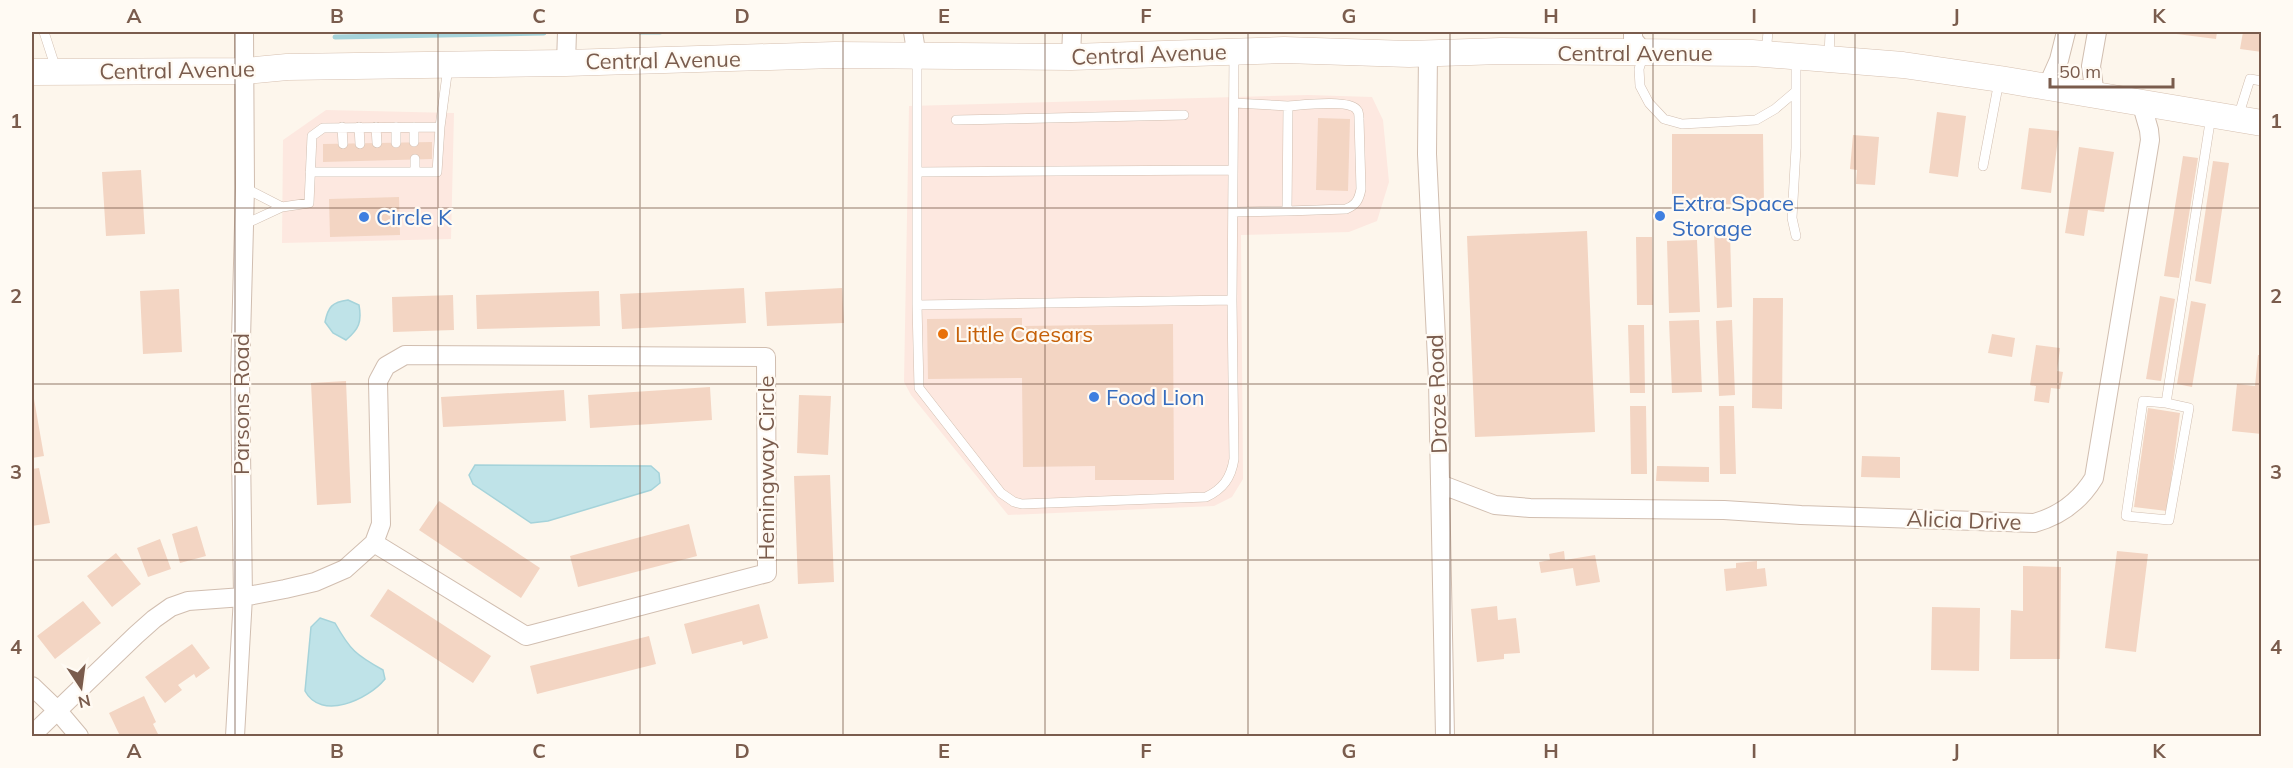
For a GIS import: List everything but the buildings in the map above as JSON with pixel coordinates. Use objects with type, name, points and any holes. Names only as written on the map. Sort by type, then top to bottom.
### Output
[{"type":"street","name":"Parsons Road","points":[[235,736],[243,597],[240,377],[245,188],[244,32]]},
{"type":"street","points":[[566,63],[567,32]]},
{"type":"street","points":[[913,32],[917,57]]},
{"type":"street","points":[[1071,57],[1072,32]]},
{"type":"street","points":[[2047,87],[2059,60],[2066,32]]},
{"type":"street","points":[[2095,95],[2091,66],[2097,32]]},
{"type":"street","name":"Central Avenue","points":[[32,72],[245,70],[287,67],[566,63],[835,55],[1071,57],[1284,50],[1409,54],[1638,42],[1767,43],[1797,57],[1903,65],[2249,121]]},
{"type":"street","name":"Droze Road","points":[[1428,52],[1427,154],[1438,380],[1445,736]]},
{"type":"street","name":"Alicia Drive","points":[[1440,484],[1495,505],[1530,508],[1724,510],[2034,523],[2049,519],[2074,502],[2086,491],[2094,478],[2150,140],[2141,102]]},
{"type":"street","name":"Hemingway Circle","points":[[405,355],[766,357],[767,573],[526,636],[374,543],[381,524],[378,381],[386,366],[405,355]]},
{"type":"street","points":[[32,735],[136,634],[171,607],[203,598],[243,597],[315,582],[345,569],[374,543]]},
{"type":"street","points":[[32,686],[79,736]]},
{"type":"lane","points":[[44,32],[57,71]]},
{"type":"lane","points":[[1829,59],[1830,32]]},
{"type":"lane","points":[[1638,42],[1640,86],[1649,103],[1664,119],[1682,124],[1756,120],[1775,109],[1796,92]]},
{"type":"lane","points":[[917,57],[919,388],[1001,493],[1014,502],[1022,504],[1206,498],[1221,489],[1232,471],[1234,459],[1232,300],[1234,51]]},
{"type":"lane","points":[[1796,236],[1792,218],[1796,148],[1797,57]]},
{"type":"lane","points":[[310,172],[343,166],[361,171],[437,172],[448,65]]},
{"type":"lane","points":[[1983,166],[2000,79]]},
{"type":"lane","points":[[2249,121],[2250,79],[2262,81]]},
{"type":"lane","points":[[1233,212],[1346,209],[1353,206],[1359,199],[1360,189],[1359,119],[1355,107],[1342,104],[1288,106],[1234,103]]},
{"type":"lane","points":[[1287,211],[1288,106]]},
{"type":"lane","points":[[2166,403],[2211,114]]},
{"type":"lane","points":[[956,120],[1184,116]]},
{"type":"lane","points":[[342,127],[343,144]]},
{"type":"lane","points":[[359,127],[360,144]]},
{"type":"lane","points":[[376,127],[377,143]]},
{"type":"lane","points":[[396,127],[396,142]]},
{"type":"lane","points":[[414,127],[414,142]]},
{"type":"lane","points":[[243,225],[282,207],[309,203],[312,136],[323,128],[440,127]]},
{"type":"lane","points":[[415,159],[415,172]]},
{"type":"lane","points":[[377,160],[377,172]]},
{"type":"lane","points":[[397,160],[397,172]]},
{"type":"lane","points":[[360,161],[361,171]]},
{"type":"lane","points":[[917,172],[1233,170]]},
{"type":"lane","points":[[245,188],[282,207]]},
{"type":"lane","points":[[917,305],[1232,300]]},
{"type":"lane","points":[[2143,401],[2166,403],[2189,408],[2169,520],[2126,516],[2143,401]]},
{"type":"shaded area","points":[[1308,95],[1372,97],[1383,120],[1389,182],[1377,221],[1349,232],[1241,235],[1243,479],[1232,497],[1214,506],[1008,515],[911,395],[904,382],[909,106]]},
{"type":"shaded area","points":[[326,110],[454,113],[451,239],[282,243],[283,140]]},
{"type":"water","points":[[348,300],[359,305],[360,316],[357,329],[346,340],[333,333],[325,322],[332,306]]},
{"type":"water","points":[[475,465],[651,466],[659,473],[660,483],[651,490],[548,521],[531,523],[473,484],[469,475]]},
{"type":"water","points":[[320,618],[335,623],[354,651],[383,670],[385,679],[368,694],[345,704],[333,706],[322,705],[312,700],[305,691],[311,627]]},
{"type":"waterway","points":[[640,32],[660,32]]},
{"type":"waterway","points":[[335,37],[544,33]]},
{"type":"place","name":"Extra Space Storage","points":[[1660,216]]},
{"type":"place","name":"Circle K","points":[[364,217]]},
{"type":"place","name":"Little Caesars","points":[[943,334]]},
{"type":"place","name":"Food Lion","points":[[1094,397]]}]
